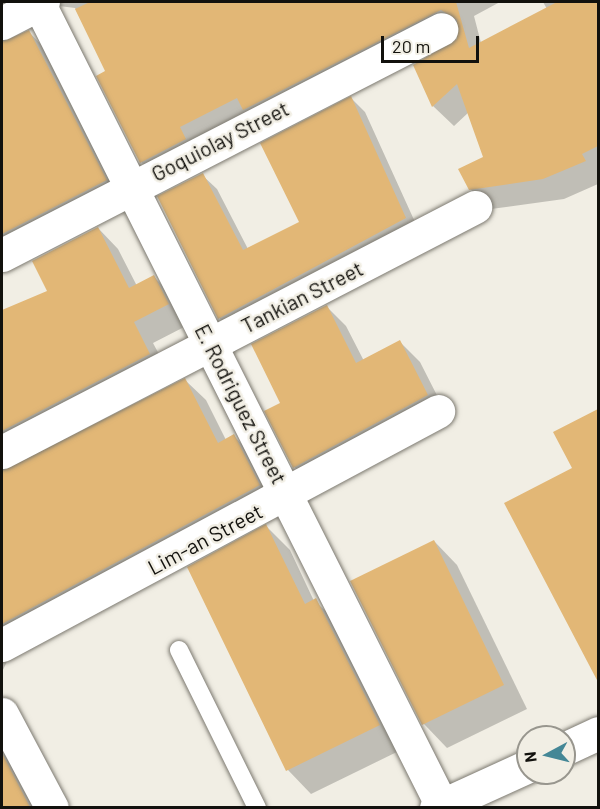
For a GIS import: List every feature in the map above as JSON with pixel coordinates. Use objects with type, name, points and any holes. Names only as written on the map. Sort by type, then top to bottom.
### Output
[{"type":"street","points":[[2,23],[40,2]]},
{"type":"street","name":"E. Rodriguez Street","points":[[40,2],[210,344],[289,495],[440,807]]},
{"type":"street","name":"Goquiolay Street","points":[[2,255],[131,186],[441,29]]},
{"type":"street","name":"Tankian Street","points":[[2,452],[475,207]]},
{"type":"street","name":"Lim-an Street","points":[[2,645],[289,495],[438,411]]},
{"type":"street","points":[[2,714],[52,807]]},
{"type":"street","points":[[576,743],[598,733]]},
{"type":"street","points":[[440,807],[516,772]]},
{"type":"lane","points":[[178,650],[257,807]]},
{"type":"building","points":[[90,2],[456,2],[469,48],[557,2],[598,2],[598,146],[582,154],[586,161],[543,179],[469,190],[458,169],[483,157],[457,84],[432,107],[413,65],[457,39],[457,20],[441,10],[243,110],[237,98],[180,127],[186,139],[140,163],[96,76],[105,71],[75,9]]},
{"type":"building","points":[[29,30],[107,180],[2,234],[2,42]]},
{"type":"building","points":[[351,96],[406,218],[218,319],[157,196],[203,173],[243,250],[299,222],[260,143]]},
{"type":"building","points":[[98,227],[129,288],[154,275],[169,304],[134,322],[150,354],[2,431],[2,310],[47,291],[32,261]]},
{"type":"building","points":[[327,305],[356,363],[400,340],[428,395],[293,468],[264,411],[280,403],[251,344]]},
{"type":"building","points":[[185,378],[218,443],[234,434],[260,485],[2,624],[2,471]]},
{"type":"building","points":[[598,409],[598,682],[504,503],[572,468],[553,432]]},
{"type":"building","points":[[266,524],[305,604],[316,598],[380,725],[286,771],[187,567]]},
{"type":"building","points":[[434,540],[504,685],[422,725],[350,581]]},
{"type":"building","points":[[2,753],[30,807],[2,807]]}]
